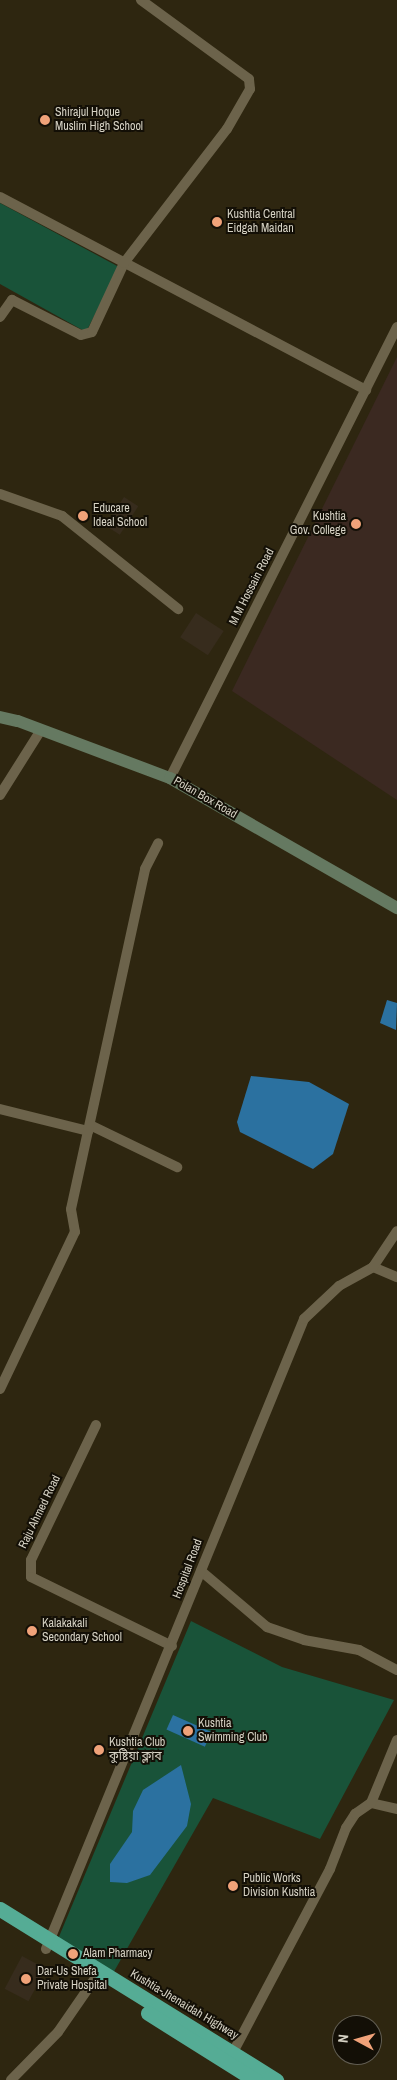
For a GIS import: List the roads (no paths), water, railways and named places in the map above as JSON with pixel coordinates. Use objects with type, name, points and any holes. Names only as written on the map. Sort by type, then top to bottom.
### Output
[{"type":"highway","name":"Kushtia-Jhenaidah Highway","points":[[0,1909],[94,1980],[129,1996]]},
{"type":"highway","name":"Kushtia-Jhenaidah Highway","points":[[0,1920],[48,1945],[231,2057],[276,2080]]},
{"type":"highway","name":"Kushtia-Jhenaidah Highway","points":[[231,2057],[255,2080]]},
{"type":"main road","name":"Polan Box Road","points":[[0,718],[41,730],[170,778],[397,908]]},
{"type":"street","points":[[0,317],[12,300],[75,333],[88,336],[92,332],[124,263],[227,129],[251,83],[141,0]]},
{"type":"street","points":[[0,196],[366,390]]},
{"type":"street","name":"M M Hossain Road","points":[[170,778],[397,327]]},
{"type":"street","points":[[0,494],[62,516],[178,609]]},
{"type":"street","points":[[0,795],[41,730]]},
{"type":"street","points":[[0,1388],[75,1232],[71,1209],[145,869],[158,843]]},
{"type":"street","points":[[0,1110],[89,1128],[177,1167]]},
{"type":"street","name":"Hospital Road","points":[[48,1945],[172,1646],[304,1319],[339,1286],[372,1267],[397,1231]]},
{"type":"street","points":[[372,1267],[397,1278]]},
{"type":"street","name":"Raju Ahmed Road","points":[[96,1425],[31,1560],[30,1577],[172,1646]]},
{"type":"street","points":[[201,1571],[267,1627],[304,1640],[359,1650],[397,1670]]},
{"type":"street","points":[[231,2057],[330,1869],[346,1828],[355,1814],[371,1803],[397,1740]]},
{"type":"street","points":[[371,1803],[397,1809]]},
{"type":"street","points":[[10,2080],[58,2032],[94,1980]]},
{"type":"water","points":[[387,1000],[397,1003],[396,1030],[380,1023]]},
{"type":"water","points":[[251,1076],[309,1082],[349,1104],[333,1154],[313,1169],[240,1132],[237,1122]]},
{"type":"water","name":"Kushtia Swimming Club","points":[[173,1715],[211,1732],[205,1747],[166,1730]]},
{"type":"water","points":[[181,1765],[191,1804],[187,1826],[150,1875],[127,1883],[110,1882],[110,1864],[132,1832],[133,1811],[143,1790]]},
{"type":"place","name":"Shirajul Hoque Muslim High School","points":[[45,120]]},
{"type":"place","name":"Kushtia Central Eidgah Maidan","points":[[217,222]]},
{"type":"place","name":"Educare Ideal School","points":[[83,516]]},
{"type":"place","name":"Kushtia Gov. College","points":[[356,524]]},
{"type":"place","name":"Kalakakali Secondary School","points":[[32,1631]]},
{"type":"place","name":"Kushtia Swimming Club","points":[[188,1731]]},
{"type":"place","name":"Kushtia Club কুষ্টিয়া ক্লাব","points":[[99,1750]]},
{"type":"place","name":"Public Works Division Kushtia","points":[[233,1886]]},
{"type":"place","name":"Alam Pharmacy","points":[[73,1954]]},
{"type":"place","name":"Dar-Us Shefa Private Hospital","points":[[26,1979]]}]
